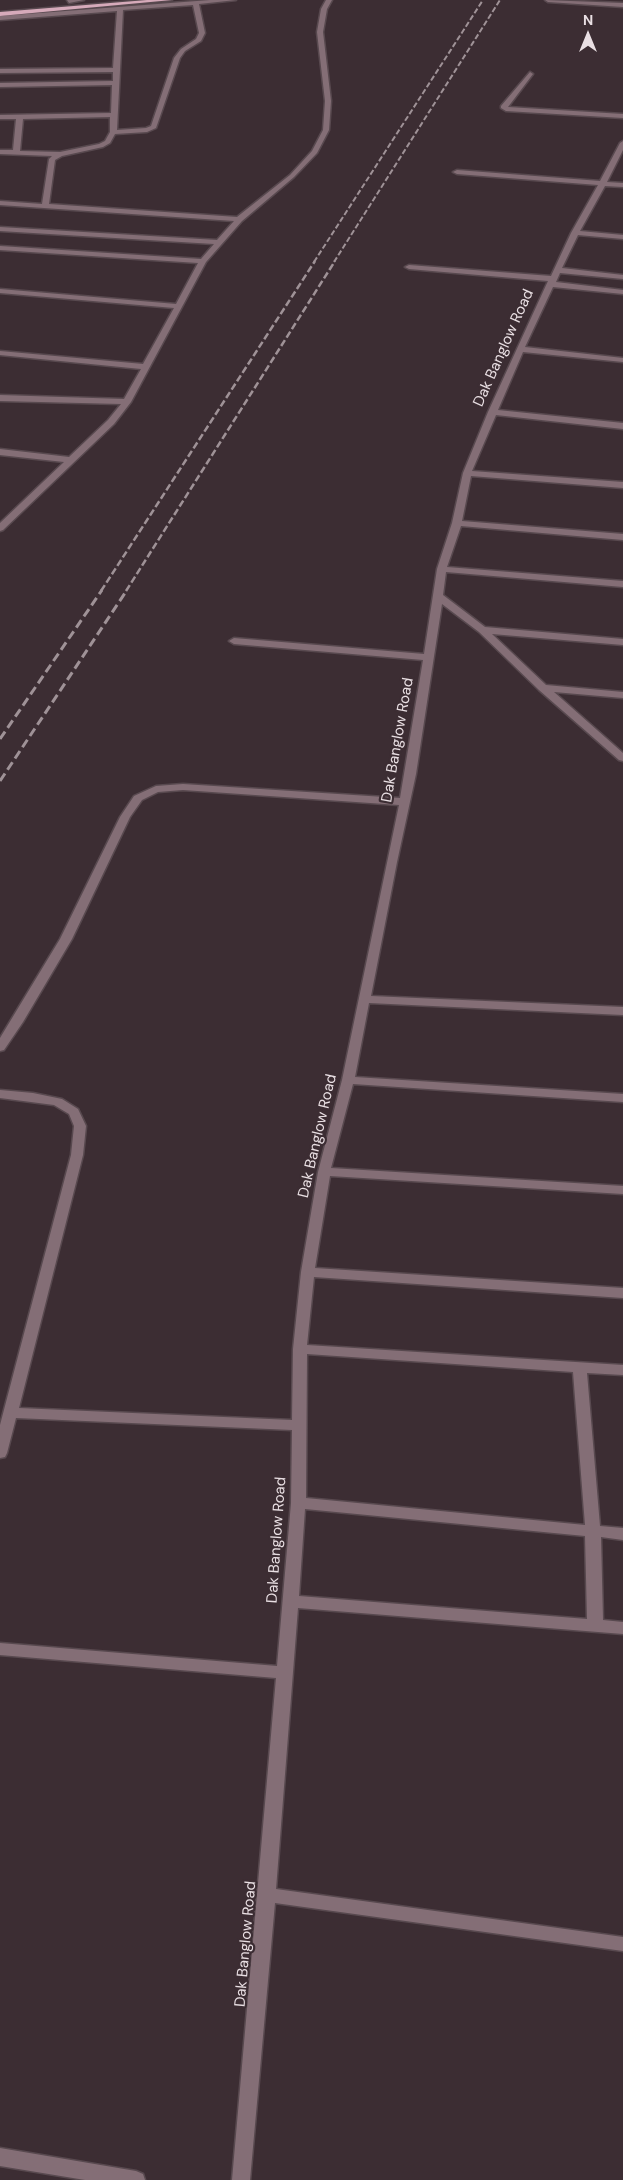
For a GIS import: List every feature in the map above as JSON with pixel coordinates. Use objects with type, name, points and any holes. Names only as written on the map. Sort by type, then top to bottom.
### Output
[{"type":"main road","points":[[0,8],[69,0]]},
{"type":"main road","points":[[0,14],[170,0]]},
{"type":"street","points":[[69,0],[80,0]]},
{"type":"street","points":[[0,18],[233,0]]},
{"type":"street","points":[[0,528],[111,422],[127,402],[177,306],[203,261],[239,219],[292,176],[315,152],[326,130],[328,101],[320,32],[324,8],[329,0]]},
{"type":"street","points":[[548,0],[623,5]]},
{"type":"street","points":[[113,132],[147,130],[154,127],[178,58],[183,50],[198,40],[202,34],[196,3]]},
{"type":"street","points":[[0,152],[60,154],[102,146],[108,142],[113,132],[120,9]]},
{"type":"street","points":[[0,71],[117,70]]},
{"type":"street","points":[[530,74],[503,107],[515,110],[623,116]]},
{"type":"street","points":[[0,85],[116,83]]},
{"type":"street","points":[[0,117],[114,115]]},
{"type":"street","points":[[16,152],[20,116]]},
{"type":"street","name":"Dak Banglow Road","points":[[241,2180],[267,1895],[298,1503],[300,1349],[308,1272],[324,1172],[348,1080],[404,802],[439,597],[442,569],[457,523],[468,473],[520,349],[575,233],[622,146]]},
{"type":"street","points":[[45,206],[52,159],[60,154]]},
{"type":"street","points":[[457,172],[623,186]]},
{"type":"street","points":[[0,203],[239,219]]},
{"type":"street","points":[[0,229],[218,242]]},
{"type":"street","points":[[575,233],[623,238]]},
{"type":"street","points":[[0,248],[203,261]]},
{"type":"street","points":[[409,267],[554,278],[623,276]]},
{"type":"street","points":[[554,278],[623,292]]},
{"type":"street","points":[[0,291],[177,306]]},
{"type":"street","points":[[520,349],[623,360]]},
{"type":"street","points":[[0,353],[146,367]]},
{"type":"street","points":[[0,398],[127,402]]},
{"type":"street","points":[[492,412],[623,426]]},
{"type":"street","points":[[0,452],[72,460]]},
{"type":"street","points":[[468,473],[623,485]]},
{"type":"street","points":[[0,515],[11,516]]},
{"type":"street","points":[[457,523],[623,537]]},
{"type":"street","points":[[442,569],[623,584]]},
{"type":"street","points":[[439,597],[482,630],[543,688],[623,758]]},
{"type":"street","points":[[482,630],[623,642]]},
{"type":"street","points":[[234,642],[429,657]]},
{"type":"street","points":[[543,688],[623,695]]},
{"type":"street","points":[[0,1047],[66,939],[125,817],[138,798],[156,788],[183,787],[404,802]]},
{"type":"street","points":[[364,999],[623,1011]]},
{"type":"street","points":[[348,1080],[623,1098]]},
{"type":"street","points":[[0,1094],[33,1097],[58,1102],[74,1112],[80,1126],[76,1155],[0,1453]]},
{"type":"street","points":[[324,1172],[623,1190]]},
{"type":"street","points":[[308,1272],[623,1293]]},
{"type":"street","points":[[300,1349],[623,1370]]},
{"type":"street","points":[[580,1368],[593,1532],[595,1626]]},
{"type":"street","points":[[10,1413],[299,1425]]},
{"type":"street","points":[[298,1503],[623,1534]]},
{"type":"street","points":[[289,1601],[623,1628]]},
{"type":"street","points":[[0,1650],[285,1673]]},
{"type":"street","points":[[267,1895],[623,1944]]},
{"type":"street","points":[[0,2157],[136,2180]]},
{"type":"railway","points":[[314,262],[483,0]]},
{"type":"railway","points":[[334,262],[500,0]]},
{"type":"railway","points":[[101,591],[315,261]]},
{"type":"railway","points":[[126,591],[335,261]]},
{"type":"railway","points":[[0,739],[102,590]]},
{"type":"railway","points":[[0,781],[127,590]]}]
